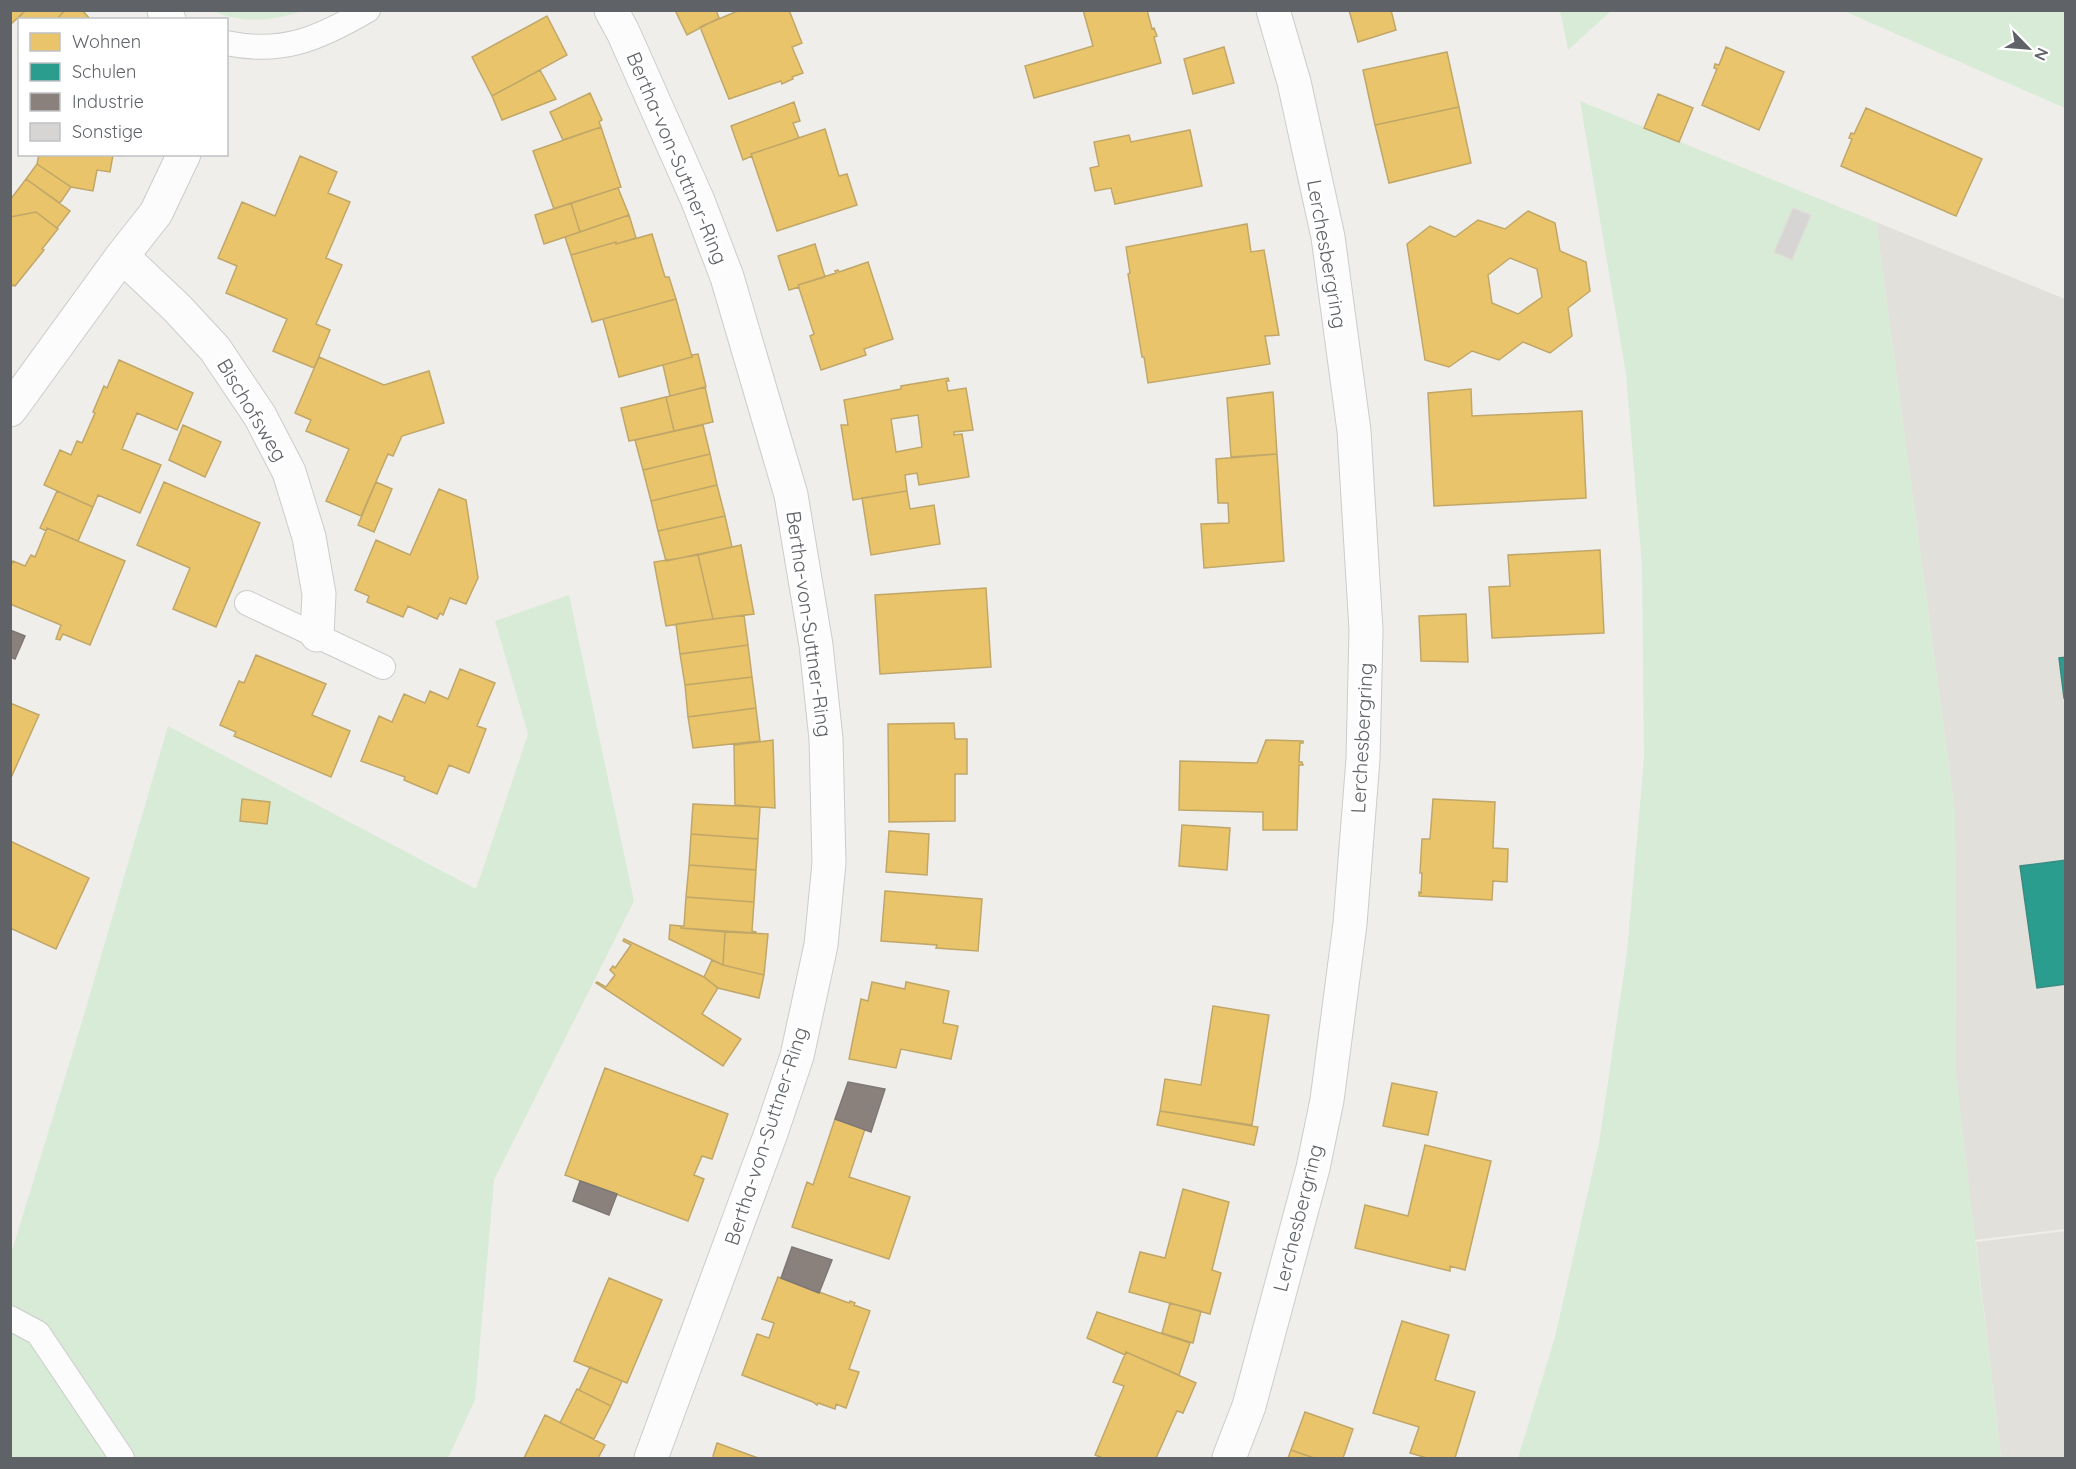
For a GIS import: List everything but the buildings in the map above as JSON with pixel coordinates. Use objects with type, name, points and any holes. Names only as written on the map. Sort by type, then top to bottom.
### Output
[{"type":"street","name":"Bertha-von-Suttner-Ring","points":[[611,10],[623,32],[698,201],[727,277],[791,495],[816,645],[826,739],[829,863],[821,945],[797,1056],[767,1144],[651,1458]]},
{"type":"street","name":"Lerchesbergring","points":[[1229,1458],[1248,1406],[1313,1168],[1327,1100],[1350,924],[1363,759],[1366,630],[1354,431],[1328,237],[1294,82],[1273,10]]},
{"type":"street","points":[[10,410],[156,213],[183,156]]},
{"type":"street","name":"Bischofsweg","points":[[122,256],[177,308],[215,349],[260,416],[290,472],[309,537],[319,594],[317,635]]},
{"type":"lane","points":[[228,43],[269,47],[309,40],[369,10]]},
{"type":"lane","points":[[247,603],[383,666]]},
{"type":"lane","points":[[10,1318],[38,1333],[122,1458]]},
{"type":"shaded area","points":[[1876,222],[2065,299],[2065,1229],[1975,1240],[1956,1076],[1955,812]]},
{"type":"shaded area","points":[[2065,1231],[2065,1458],[2001,1458],[1976,1242]]},
{"type":"green space","points":[[1560,10],[1611,10],[1611,11],[1568,50]]},
{"type":"green space","points":[[214,11],[302,11],[258,20],[235,18]]},
{"type":"green space","points":[[1844,11],[2065,11],[2065,108]]},
{"type":"green space","points":[[1580,101],[1876,222],[1955,812],[1956,1076],[2001,1458],[1518,1458],[1555,1337],[1599,1143],[1627,952],[1644,759],[1642,566],[1626,374]]},
{"type":"green space","points":[[569,595],[634,901],[494,1180],[475,1400],[448,1458],[11,1458],[11,1254],[81,1025],[168,726],[476,889],[528,734],[495,621]]}]
